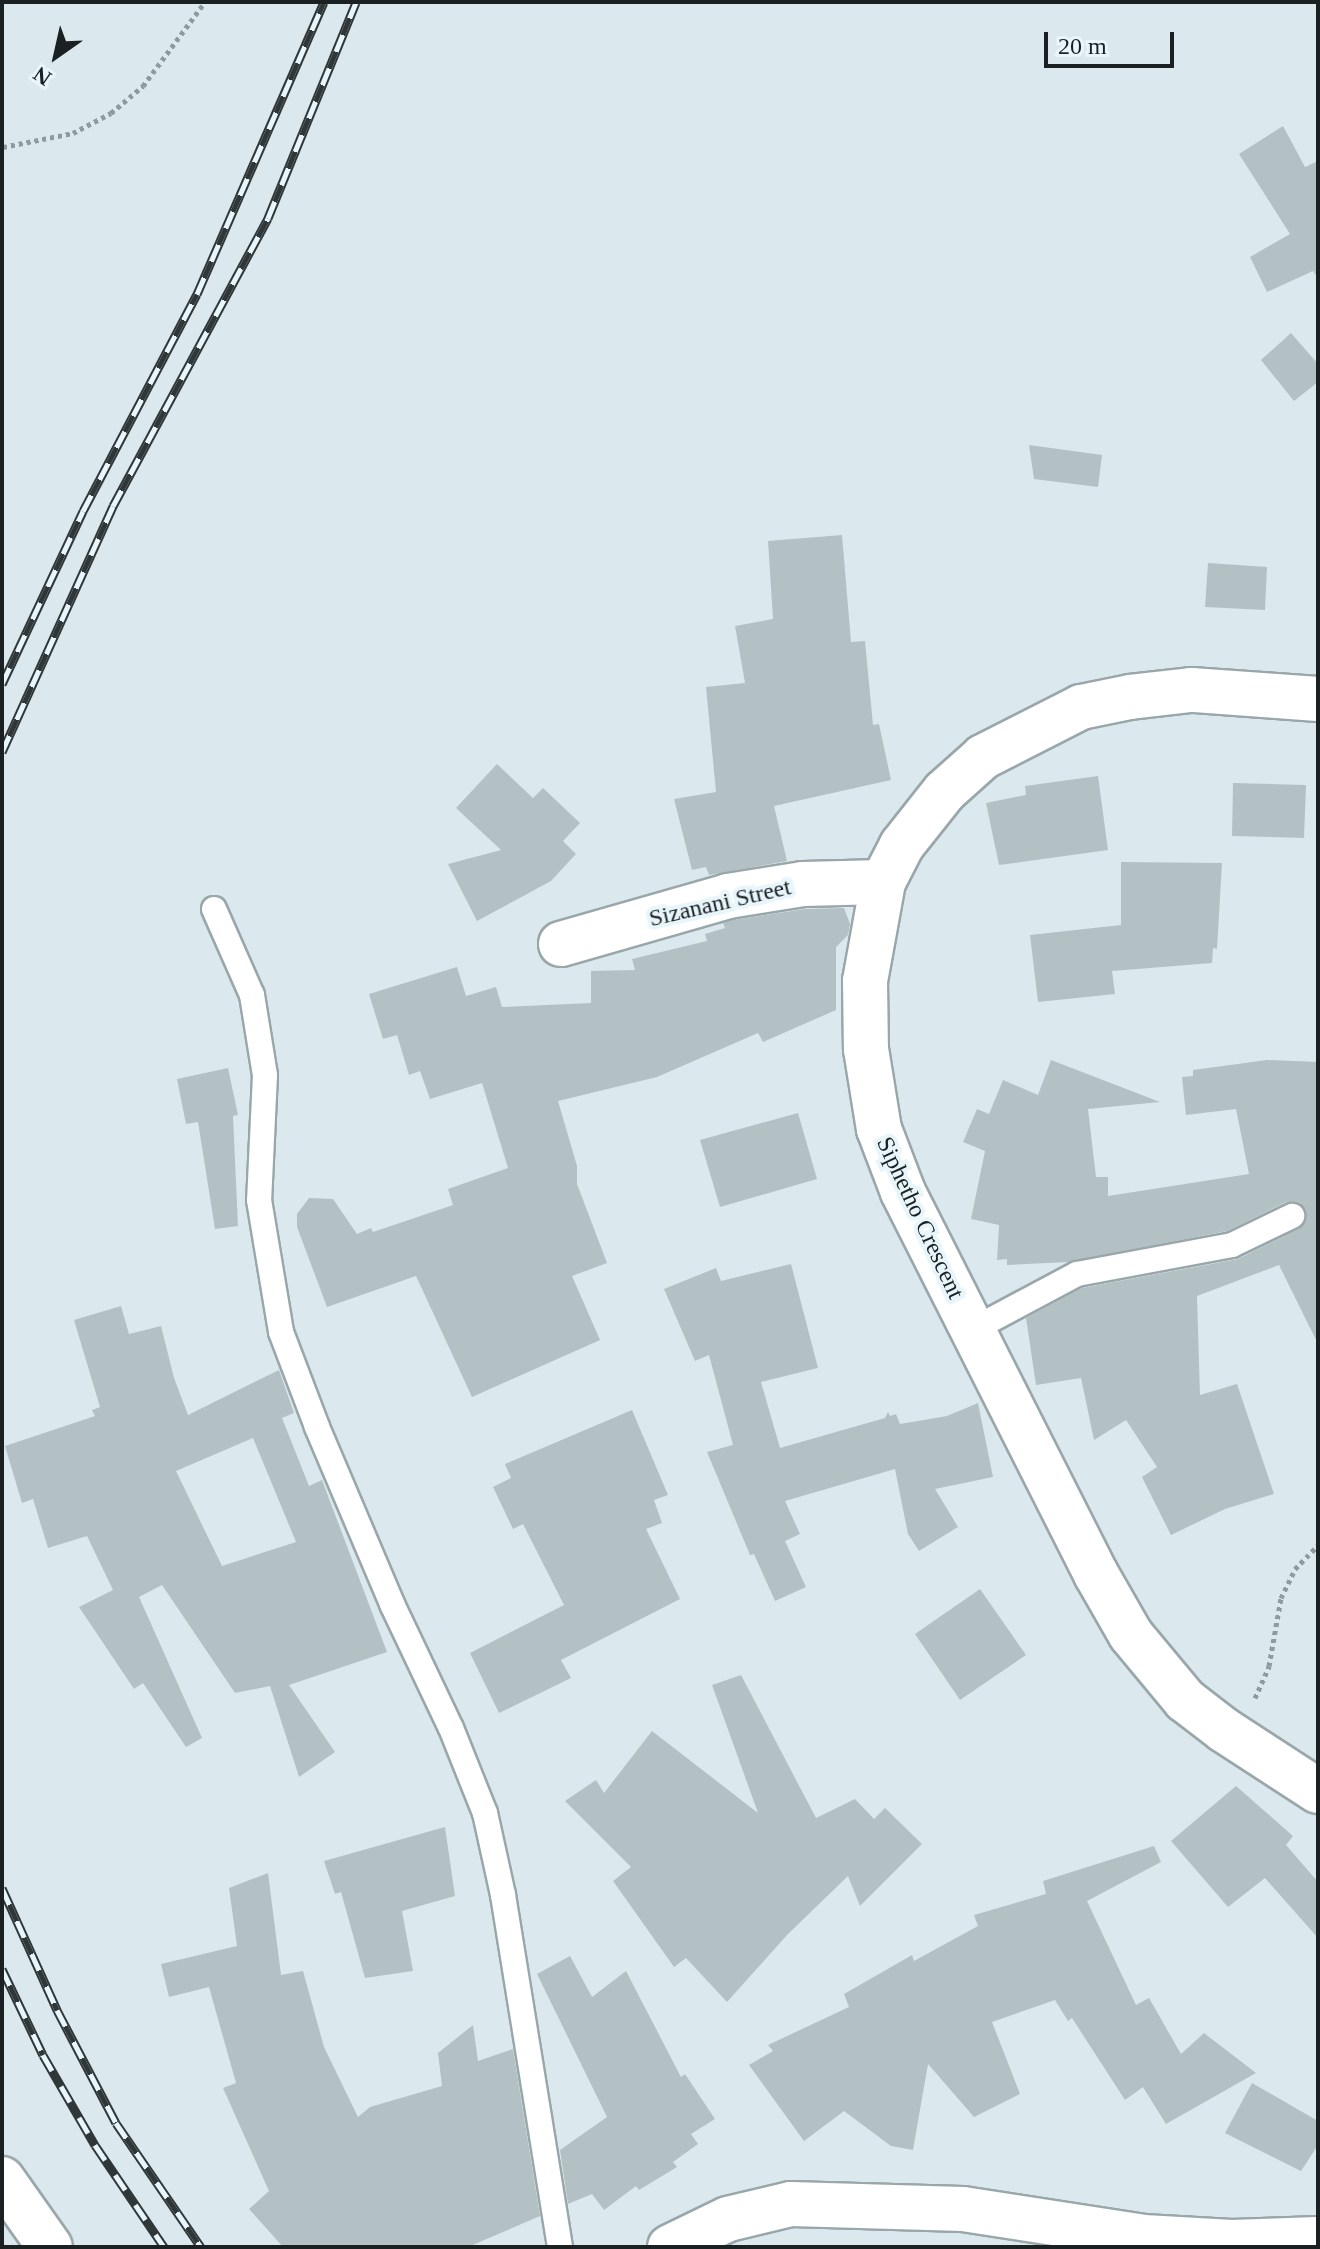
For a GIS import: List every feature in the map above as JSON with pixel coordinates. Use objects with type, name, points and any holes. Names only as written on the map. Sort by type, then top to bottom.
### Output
[{"type":"street","name":"Siphetho Crescent","points":[[1318,699],[1191,690],[1130,697],[1081,707],[983,757],[944,792],[902,845],[883,882],[865,981],[866,1049],[879,1129],[903,1192],[1096,1574],[1131,1635],[1185,1700],[1224,1730],[1318,1791]]},
{"type":"street","name":"Sizanani Street","points":[[561,944],[728,896],[803,884],[883,882]]},
{"type":"street","points":[[2,2179],[50,2247]]},
{"type":"street","points":[[670,2247],[728,2219],[791,2204],[963,2209],[1143,2237],[1232,2242],[1318,2239]]},
{"type":"lane","points":[[214,909],[252,995],[261,1048],[265,1075],[259,1200],[281,1332],[328,1454],[392,1604],[451,1728],[485,1813],[503,1895],[560,2247]]},
{"type":"lane","points":[[972,1330],[1077,1274],[1232,1245],[1292,1216]]},
{"type":"path","points":[[3,147],[73,133],[111,113],[143,86],[205,2]]},
{"type":"path","points":[[1224,1730],[1245,1712],[1258,1694],[1269,1666],[1281,1598],[1295,1569],[1318,1545]]},
{"type":"building","points":[[1283,126],[1305,167],[1318,161],[1318,278],[1313,271],[1267,292],[1250,257],[1290,234],[1239,154]]},
{"type":"building","points":[[1291,333],[1318,364],[1318,382],[1294,401],[1261,360]]},
{"type":"building","points":[[1029,445],[1102,455],[1098,487],[1034,479]]},
{"type":"building","points":[[842,535],[851,642],[865,641],[873,725],[879,724],[891,780],[774,806],[787,861],[709,875],[706,867],[692,870],[674,799],[716,792],[706,687],[745,683],[735,626],[773,619],[768,541]]},
{"type":"building","points":[[1208,563],[1267,567],[1265,610],[1205,607]]},
{"type":"building","points":[[497,764],[533,798],[543,788],[580,823],[563,841],[576,854],[551,881],[477,921],[448,864],[501,850],[456,808]]},
{"type":"building","points":[[1098,776],[1108,850],[999,865],[986,803],[1026,795],[1025,786]]},
{"type":"building","points":[[1233,783],[1306,785],[1304,838],[1232,836]]},
{"type":"building","points":[[1121,862],[1222,863],[1217,949],[1213,948],[1212,963],[1112,971],[1115,994],[1038,1002],[1030,935],[1121,925]]},
{"type":"building","points":[[844,908],[850,924],[848,935],[836,947],[836,1010],[763,1042],[758,1033],[657,1077],[558,1101],[577,1166],[577,1184],[607,1263],[572,1276],[600,1340],[472,1397],[416,1276],[327,1307],[297,1227],[297,1214],[309,1198],[333,1199],[357,1234],[371,1228],[373,1232],[453,1205],[448,1189],[508,1168],[482,1083],[430,1099],[420,1071],[409,1075],[397,1035],[383,1039],[369,994],[457,967],[466,996],[496,987],[502,1007],[591,1003],[591,971],[635,970],[632,959],[707,941],[705,934],[725,928],[723,923],[733,920],[805,909]]},
{"type":"building","points":[[1051,1060],[1160,1102],[1088,1109],[1096,1177],[1108,1177],[1108,1196],[1249,1174],[1236,1109],[1186,1115],[1182,1077],[1193,1076],[1193,1070],[1267,1060],[1318,1062],[1318,1344],[1279,1265],[1197,1296],[1200,1395],[1237,1384],[1274,1494],[1225,1509],[1171,1535],[1142,1477],[1157,1467],[1126,1420],[1094,1440],[1081,1378],[1036,1385],[1026,1318],[1082,1288],[1238,1259],[1299,1229],[1305,1224],[1306,1210],[1300,1203],[1286,1202],[1227,1231],[1068,1262],[1007,1265],[1007,1259],[997,1260],[999,1225],[971,1219],[985,1151],[963,1142],[977,1109],[989,1114],[1003,1080],[1038,1095]]},
{"type":"building","points":[[228,1068],[238,1115],[233,1116],[238,1226],[215,1229],[198,1122],[186,1124],[177,1079]]},
{"type":"building","points":[[798,1113],[817,1179],[720,1207],[700,1140]]},
{"type":"building","points":[[791,1264],[818,1368],[761,1382],[780,1448],[885,1418],[888,1412],[890,1416],[896,1414],[900,1424],[947,1416],[978,1403],[993,1477],[935,1489],[958,1527],[919,1551],[908,1534],[895,1469],[785,1501],[800,1534],[785,1541],[806,1587],[775,1601],[754,1554],[750,1555],[707,1452],[733,1445],[709,1355],[695,1361],[664,1289],[716,1268],[721,1281]]},
{"type":"building","points":[[121,1306],[129,1334],[161,1326],[174,1378],[188,1415],[279,1370],[294,1413],[282,1418],[309,1486],[322,1480],[387,1652],[289,1685],[335,1752],[299,1777],[270,1686],[235,1693],[162,1585],[139,1597],[202,1738],[186,1747],[143,1683],[134,1689],[79,1607],[113,1590],[87,1536],[48,1548],[33,1499],[22,1503],[5,1446],[95,1416],[92,1410],[100,1407],[74,1320]],"holes":[[[253,1438],[296,1542],[222,1566],[176,1471]]]},
{"type":"building","points":[[632,1410],[668,1495],[654,1500],[662,1523],[646,1529],[680,1599],[561,1660],[571,1678],[499,1713],[470,1653],[564,1605],[523,1524],[513,1529],[493,1487],[511,1478],[505,1464]]},
{"type":"building","points":[[980,1589],[1026,1655],[960,1700],[915,1634]]},
{"type":"building","points":[[741,1675],[816,1818],[855,1799],[874,1819],[885,1808],[922,1844],[860,1906],[848,1876],[788,1934],[727,2002],[686,1958],[674,1967],[613,1881],[631,1867],[565,1801],[596,1780],[604,1793],[652,1731],[758,1813],[712,1685]]},
{"type":"building","points":[[1236,1786],[1293,1836],[1286,1845],[1318,1882],[1318,1938],[1265,1878],[1228,1907],[1171,1841]]},
{"type":"building","points":[[445,1827],[455,1896],[402,1911],[413,1971],[365,1978],[341,1892],[335,1894],[324,1861]]},
{"type":"building","points":[[1154,1846],[1161,1862],[1087,1901],[1136,2005],[1149,1998],[1181,2054],[1204,2033],[1256,2073],[1166,2124],[1143,2087],[1125,2100],[1072,2018],[1068,2021],[1055,2000],[992,2022],[1020,2094],[974,2117],[928,2064],[913,2150],[891,2146],[844,2111],[804,2141],[749,2065],[773,2051],[768,2045],[849,2007],[844,1994],[912,1955],[914,1961],[978,1926],[974,1915],[1046,1894],[1043,1881]]},
{"type":"building","points":[[268,1873],[281,1975],[303,1971],[324,2047],[358,2117],[370,2107],[442,2086],[438,2053],[473,2025],[478,2061],[513,2049],[540,2216],[468,2247],[283,2247],[249,2209],[269,2191],[223,2088],[236,2083],[209,1987],[169,1997],[161,1964],[237,1946],[229,1888]]},
{"type":"building","points":[[570,1956],[592,1997],[626,1971],[681,2077],[685,2074],[715,2119],[691,2134],[698,2144],[673,2162],[677,2167],[639,2190],[636,2186],[604,2210],[592,2194],[568,2204],[560,2150],[607,2117],[537,1974]]},
{"type":"building","points":[[1252,2083],[1318,2121],[1318,2145],[1301,2171],[1225,2133]]},
{"type":"railway","points":[[2,684],[83,511],[197,294],[324,2]]},
{"type":"railway","points":[[2,752],[113,506],[268,218],[356,2]]},
{"type":"railway","points":[[2,1888],[57,2010],[116,2123],[201,2247]]},
{"type":"railway","points":[[2,1969],[43,2055],[95,2145],[164,2247]]}]
